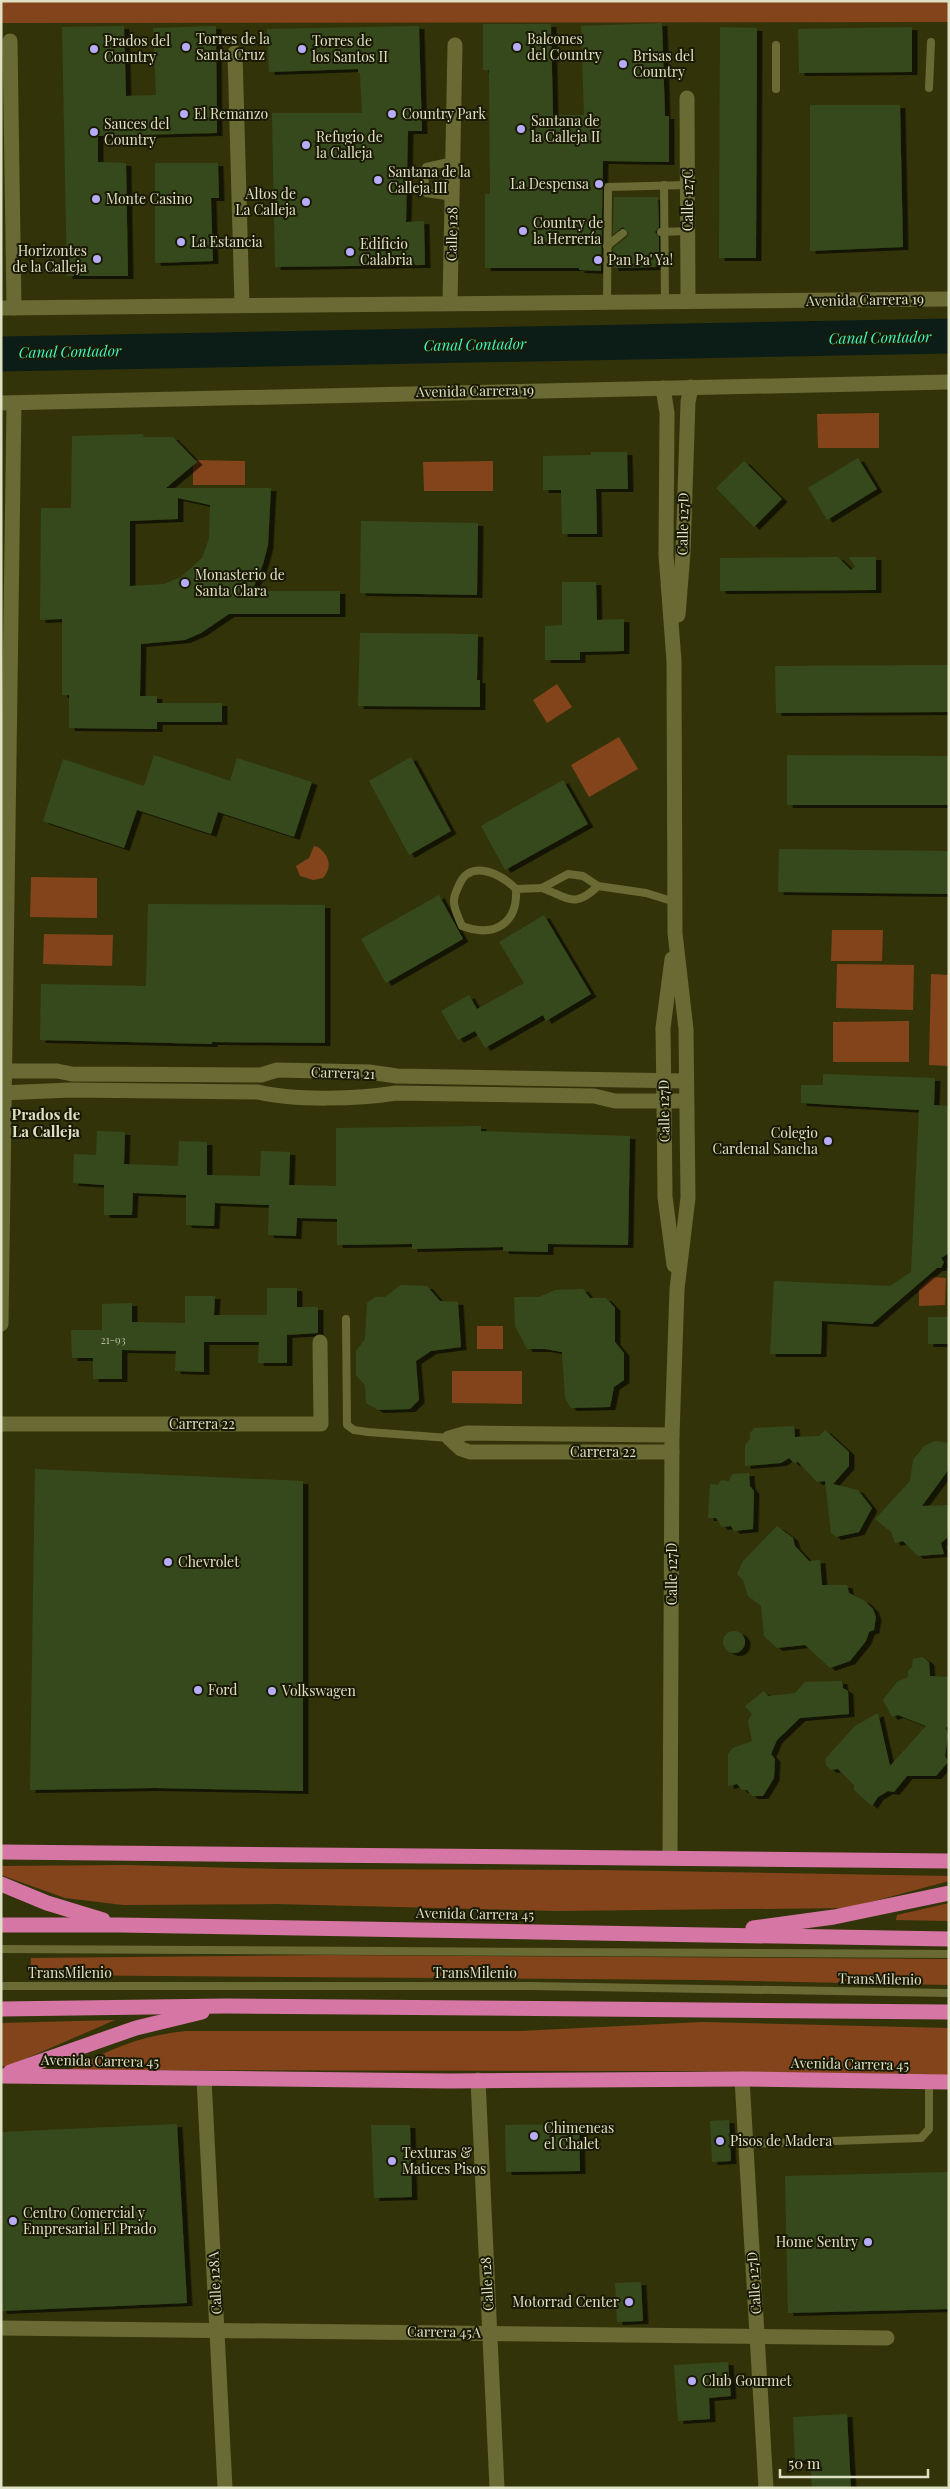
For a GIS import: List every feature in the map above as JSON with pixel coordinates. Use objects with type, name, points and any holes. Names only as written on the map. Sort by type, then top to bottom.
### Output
[{"type":"highway","points":[[1,1852],[949,1861]]},
{"type":"highway","points":[[1,1884],[47,1902],[119,1925]]},
{"type":"highway","points":[[706,1934],[834,1917],[949,1893]]},
{"type":"highway","name":"Avenida Carrera 45","points":[[1,1925],[119,1925],[949,1939]]},
{"type":"highway","points":[[1,2009],[226,2006],[949,2012]]},
{"type":"highway","points":[[1,2075],[47,2061],[136,2028],[226,2006]]},
{"type":"highway","name":"Avenida Carrera 45","points":[[1,2075],[204,2079],[742,2079],[949,2082]]},
{"type":"street","points":[[8,308],[10,41]]},
{"type":"street","name":"Calle 128","points":[[450,303],[455,45]]},
{"type":"street","points":[[235,53],[242,305]]},
{"type":"street","name":"Calle 127C","points":[[688,98],[688,302]]},
{"type":"street","name":"Avenida Carrera 19","points":[[8,308],[949,299]]},
{"type":"street","name":"Avenida Carrera 19","points":[[8,403],[949,382]]},
{"type":"street","name":"Calle 127D","points":[[674,660],[683,553],[687,407],[691,387]]},
{"type":"street","name":"Calle 127D","points":[[663,388],[667,412],[666,555],[674,660],[675,932],[686,1029],[688,1198],[677,1289],[672,1435],[670,1858]]},
{"type":"street","points":[[1,1324],[8,403]]},
{"type":"street","name":"Calle 127D","points":[[675,932],[663,1028],[665,1198],[677,1289]]},
{"type":"street","name":"Carrera 21","points":[[3,1071],[57,1071],[72,1074],[261,1075],[277,1070],[369,1072],[397,1076],[686,1081]]},
{"type":"street","name":"Carrera 21","points":[[3,1093],[70,1090],[258,1092],[276,1096],[369,1097],[396,1093],[594,1096],[616,1101],[686,1101]]},
{"type":"street","name":"Carrera 22","points":[[1,1424],[321,1424],[320,1342]]},
{"type":"street","name":"Carrera 22","points":[[449,1438],[467,1433],[672,1435]]},
{"type":"street","name":"Carrera 22","points":[[449,1438],[461,1449],[470,1452],[672,1452]]},
{"type":"street","name":"Calle 128A","points":[[204,2079],[225,2488]]},
{"type":"street","name":"Calle 127D","points":[[742,2079],[766,2488]]},
{"type":"street","name":"Calle 128","points":[[478,2080],[497,2488]]},
{"type":"street","name":"Carrera 45A","points":[[1,2328],[887,2338]]},
{"type":"lane","points":[[929,88],[930,42]]},
{"type":"lane","points":[[776,45],[776,88]]},
{"type":"lane","points":[[452,197],[426,193],[424,189],[426,166],[453,160]]},
{"type":"lane","points":[[664,185],[665,302]]},
{"type":"lane","points":[[607,302],[608,187],[688,185]]},
{"type":"lane","points":[[663,232],[688,231]]},
{"type":"lane","points":[[607,246],[623,233]]},
{"type":"lane","points":[[516,889],[517,903],[507,919],[496,930],[484,932],[462,926],[454,900],[461,880],[468,872],[481,870],[491,872],[505,879],[516,889],[542,888],[574,900],[586,898],[598,886]]},
{"type":"lane","points":[[542,888],[568,874],[583,876],[598,886],[646,892],[675,902]]},
{"type":"lane","name":"Carrera 22","points":[[346,1318],[347,1425],[354,1430],[368,1432],[449,1438]]},
{"type":"lane","name":"TransMilenio","points":[[1,1949],[949,1954]]},
{"type":"lane","name":"TransMilenio","points":[[1,1986],[531,1986],[949,1993]]},
{"type":"lane","points":[[746,2144],[921,2138],[929,2129],[929,2081]]},
{"type":"shaded area","points":[[1,1],[949,1],[949,22],[1,23]]},
{"type":"shaded area","points":[[879,413],[879,448],[818,448],[817,414]]},
{"type":"shaded area","points":[[193,460],[245,461],[245,485],[193,485]]},
{"type":"shaded area","points":[[493,461],[493,491],[424,491],[423,462]]},
{"type":"shaded area","points":[[557,684],[572,707],[547,723],[533,700]]},
{"type":"shaded area","points":[[619,737],[638,769],[589,797],[571,765]]},
{"type":"shaded area","points":[[314,846],[318,847],[325,854],[329,865],[323,878],[313,880],[300,876],[296,866],[309,858]]},
{"type":"shaded area","points":[[31,877],[97,878],[97,918],[30,917]]},
{"type":"shaded area","points":[[832,930],[883,930],[882,961],[831,961]]},
{"type":"shaded area","points":[[44,934],[113,935],[112,966],[43,964]]},
{"type":"shaded area","points":[[837,964],[914,965],[913,1010],[836,1008]]},
{"type":"shaded area","points":[[931,974],[949,975],[949,1066],[929,1065]]},
{"type":"shaded area","points":[[909,1021],[909,1062],[833,1062],[833,1022]]},
{"type":"shaded area","points":[[932,1277],[946,1278],[945,1305],[919,1306],[919,1289]]},
{"type":"shaded area","points":[[477,1326],[503,1326],[503,1349],[477,1349]]},
{"type":"shaded area","points":[[452,1371],[522,1371],[522,1404],[452,1403]]},
{"type":"shaded area","points":[[127,1865],[278,1869],[602,1870],[949,1876],[949,1881],[848,1908],[556,1911],[275,1904],[123,1905],[65,1898],[1,1875],[1,1866]]},
{"type":"shaded area","points":[[949,1903],[949,1921],[896,1920],[897,1915]]},
{"type":"shaded area","points":[[327,1955],[949,1959],[949,1985],[703,1980],[30,1975],[31,1958]]},
{"type":"shaded area","points":[[115,2020],[9,2066],[1,2066],[1,2023]]},
{"type":"shaded area","points":[[702,2022],[949,2028],[949,2075],[684,2071],[69,2070],[126,2044],[154,2036],[186,2031],[520,2031]]},
{"type":"building","points":[[662,23],[665,116],[669,116],[669,162],[603,161],[601,271],[579,270],[579,268],[485,268],[485,194],[490,194],[489,70],[483,70],[483,24],[551,24],[553,115],[584,115],[581,26]]},
{"type":"building","points":[[124,26],[126,96],[156,95],[153,28],[216,26],[217,133],[98,136],[98,162],[126,163],[128,276],[67,276],[62,27]]},
{"type":"building","points":[[419,26],[422,131],[408,131],[406,222],[424,221],[425,265],[275,267],[272,113],[362,113],[360,73],[358,73],[358,69],[269,72],[267,29]]},
{"type":"building","points":[[720,27],[757,28],[756,258],[719,258]]},
{"type":"building","points":[[912,27],[912,72],[799,73],[798,29]]},
{"type":"building","points":[[810,105],[900,105],[903,247],[810,251]]},
{"type":"building","points":[[155,163],[218,163],[219,198],[211,198],[213,261],[155,263]]},
{"type":"building","points":[[614,197],[658,197],[659,227],[655,232],[659,237],[659,267],[613,268],[613,248],[627,237],[629,233],[623,227],[613,234]]},
{"type":"building","points":[[143,434],[144,437],[173,437],[197,462],[166,488],[271,488],[268,545],[263,564],[252,591],[340,591],[340,614],[229,614],[201,633],[185,640],[141,644],[140,696],[157,696],[157,703],[222,703],[222,722],[157,722],[157,729],[69,728],[69,695],[62,695],[62,619],[40,620],[41,508],[71,508],[72,436]],"holes":[[[178,498],[210,505],[209,539],[202,558],[181,577],[164,584],[130,586],[130,521],[178,519]]]},
{"type":"building","points":[[591,452],[627,452],[628,489],[596,489],[597,534],[562,534],[561,490],[543,490],[543,456],[591,455]]},
{"type":"building","points":[[858,458],[877,489],[827,520],[808,488]]},
{"type":"building","points":[[744,461],[782,499],[754,527],[716,488]]},
{"type":"building","points":[[361,521],[478,523],[477,595],[360,593]]},
{"type":"building","points":[[838,557],[851,570],[855,567],[849,557],[876,557],[876,590],[720,591],[720,558]]},
{"type":"building","points":[[562,582],[596,582],[597,620],[624,619],[624,651],[580,652],[580,660],[545,660],[545,626],[562,625]]},
{"type":"building","points":[[360,633],[478,634],[477,680],[480,680],[480,707],[358,706]]},
{"type":"building","points":[[949,665],[949,712],[776,713],[775,666]]},
{"type":"building","points":[[154,755],[230,781],[237,758],[312,782],[294,837],[218,812],[211,834],[137,810],[124,848],[43,821],[63,759],[144,786]]},
{"type":"building","points":[[787,755],[949,756],[949,805],[787,805]]},
{"type":"building","points":[[411,757],[451,831],[409,855],[369,781]]},
{"type":"building","points":[[563,780],[588,824],[505,870],[481,826]]},
{"type":"building","points":[[779,849],[949,851],[949,894],[778,892]]},
{"type":"building","points":[[439,895],[463,939],[386,983],[361,939]]},
{"type":"building","points":[[148,904],[325,905],[325,1043],[212,1042],[212,1044],[40,1040],[41,984],[146,986]]},
{"type":"building","points":[[544,915],[591,994],[546,1021],[543,1015],[485,1048],[475,1031],[458,1040],[441,1011],[469,995],[477,1009],[524,983],[499,942]]},
{"type":"building","name":"Colegio Cardenal Sancha","points":[[823,1074],[935,1078],[934,1105],[949,1106],[949,1253],[941,1258],[944,1262],[941,1268],[937,1268],[872,1324],[822,1321],[821,1354],[770,1354],[774,1281],[890,1286],[911,1272],[919,1110],[801,1103],[801,1085],[823,1085]]},
{"type":"building","points":[[481,1126],[481,1131],[630,1136],[628,1245],[548,1244],[548,1252],[503,1251],[503,1247],[412,1249],[412,1244],[337,1245],[337,1219],[297,1218],[296,1236],[268,1235],[269,1205],[215,1203],[214,1226],[186,1225],[186,1195],[133,1193],[132,1215],[104,1215],[104,1185],[73,1183],[74,1154],[96,1155],[97,1131],[125,1132],[124,1164],[178,1166],[179,1141],[207,1142],[207,1175],[260,1176],[261,1151],[290,1152],[289,1185],[336,1186],[336,1128]]},
{"type":"building","points":[[401,1285],[427,1286],[440,1301],[458,1302],[461,1347],[431,1351],[416,1361],[419,1400],[410,1409],[378,1410],[366,1403],[365,1385],[356,1375],[356,1351],[365,1339],[367,1303],[375,1297],[385,1297]]},
{"type":"building","points":[[267,1288],[297,1288],[297,1307],[318,1307],[318,1333],[287,1335],[287,1363],[258,1363],[259,1342],[204,1342],[204,1372],[175,1371],[176,1351],[122,1350],[122,1379],[93,1379],[93,1358],[72,1358],[71,1330],[102,1330],[102,1304],[132,1303],[132,1322],[185,1323],[185,1296],[215,1296],[214,1315],[267,1315]]},
{"type":"building","points":[[583,1289],[590,1298],[606,1298],[615,1308],[615,1342],[624,1353],[624,1380],[614,1387],[610,1407],[571,1408],[565,1398],[562,1352],[545,1349],[527,1349],[515,1326],[514,1297],[539,1297],[555,1290]]},
{"type":"building","points":[[928,1317],[949,1317],[949,1344],[928,1344]]},
{"type":"building","points":[[794,1426],[795,1437],[819,1436],[825,1430],[849,1452],[849,1466],[833,1484],[858,1490],[872,1508],[859,1532],[836,1537],[831,1533],[825,1481],[817,1482],[798,1462],[794,1463],[789,1458],[781,1463],[745,1466],[745,1445],[750,1439],[750,1433],[754,1428]]},
{"type":"building","points":[[935,1441],[949,1443],[949,1469],[922,1506],[949,1505],[949,1527],[947,1538],[941,1543],[944,1554],[918,1556],[903,1541],[895,1543],[891,1532],[875,1519],[910,1481],[913,1460],[924,1446]]},
{"type":"building","points":[[35,1469],[303,1481],[303,1791],[154,1788],[30,1790]]},
{"type":"building","points":[[749,1473],[750,1486],[754,1491],[753,1529],[734,1531],[731,1526],[722,1527],[716,1518],[708,1518],[710,1484],[718,1485],[721,1480],[729,1481],[732,1474]]},
{"type":"building","points":[[777,1526],[793,1538],[795,1546],[809,1561],[820,1560],[822,1585],[847,1585],[849,1593],[865,1601],[873,1609],[876,1617],[874,1630],[869,1632],[866,1641],[850,1661],[830,1668],[805,1645],[777,1648],[764,1636],[761,1606],[748,1596],[743,1580],[737,1574],[743,1561]]},
{"type":"building","points":[[734,1631],[742,1634],[745,1642],[742,1650],[734,1653],[726,1650],[723,1642],[726,1634]]},
{"type":"building","points":[[922,1657],[929,1662],[930,1676],[949,1677],[949,1725],[946,1728],[948,1736],[945,1756],[948,1762],[936,1776],[907,1776],[894,1792],[888,1791],[878,1797],[872,1806],[854,1790],[854,1785],[838,1769],[831,1770],[826,1765],[825,1759],[855,1726],[878,1713],[890,1766],[926,1726],[898,1715],[892,1717],[883,1700],[897,1682],[908,1677],[908,1671],[912,1667],[913,1659]]},
{"type":"building","points":[[842,1681],[843,1688],[848,1691],[849,1714],[800,1718],[777,1740],[771,1754],[775,1759],[774,1778],[763,1796],[752,1796],[747,1790],[742,1790],[737,1784],[728,1786],[728,1754],[733,1748],[752,1741],[748,1721],[752,1714],[745,1706],[764,1691],[768,1696],[795,1693],[805,1682]]},
{"type":"building","name":"Pisos de Madera","points":[[729,2120],[731,2161],[712,2162],[710,2121]]},
{"type":"building","points":[[177,2124],[187,2303],[1,2311],[1,2132]]},
{"type":"building","points":[[579,2124],[580,2171],[506,2172],[505,2125]]},
{"type":"building","name":"Texturas & Matices Pisos","points":[[371,2125],[410,2125],[412,2197],[374,2198]]},
{"type":"building","name":"Home Sentry","points":[[949,2172],[949,2309],[788,2313],[785,2176]]},
{"type":"building","name":"Motorrad Center","points":[[641,2282],[643,2321],[617,2322],[615,2283]]},
{"type":"building","name":"Club Gourmet","points":[[728,2362],[731,2396],[709,2398],[710,2419],[678,2421],[674,2365]]},
{"type":"building","points":[[847,2414],[851,2488],[812,2488],[810,2460],[795,2461],[793,2417]]},
{"type":"waterway","name":"Canal Contador","points":[[1,354],[949,336]]},
{"type":"place","name":"Torres de la Santa Cruz","points":[[186,47]]},
{"type":"place","name":"Balcones del Country","points":[[517,47]]},
{"type":"place","name":"Prados del Country","points":[[94,49]]},
{"type":"place","name":"Torres de los Santos II","points":[[302,49]]},
{"type":"place","name":"Brisas del Country","points":[[623,64]]},
{"type":"place","name":"El Remanzo","points":[[184,114]]},
{"type":"place","name":"Country Park","points":[[392,114]]},
{"type":"place","name":"Santana de la Calleja II","points":[[521,129]]},
{"type":"place","name":"Sauces del Country","points":[[94,132]]},
{"type":"place","name":"Refugio de la Calleja","points":[[306,145]]},
{"type":"place","name":"Santana de la Calleja III","points":[[378,180]]},
{"type":"place","name":"La Despensa","points":[[599,184]]},
{"type":"place","name":"Monte Casino","points":[[96,199]]},
{"type":"place","name":"Altos de La Calleja","points":[[306,202]]},
{"type":"place","name":"Country de la Herrería","points":[[523,231]]},
{"type":"place","name":"La Estancia","points":[[181,242]]},
{"type":"place","name":"Edificio Calabria","points":[[350,252]]},
{"type":"place","name":"Horizontes de la Calleja","points":[[97,259]]},
{"type":"place","name":"Pan Pa' Ya!","points":[[598,260]]},
{"type":"place","name":"Monasterio de Santa Clara","points":[[185,583]]},
{"type":"place","name":"Colegio Cardenal Sancha","points":[[828,1141]]},
{"type":"place","name":"Chevrolet","points":[[168,1562]]},
{"type":"place","name":"Ford","points":[[198,1690]]},
{"type":"place","name":"Volkswagen","points":[[272,1691]]},
{"type":"place","name":"Chimeneas el Chalet","points":[[534,2136]]},
{"type":"place","name":"Pisos de Madera","points":[[720,2141]]},
{"type":"place","name":"Texturas & Matices Pisos","points":[[392,2161]]},
{"type":"place","name":"Centro Comercial y Empresarial El Prado","points":[[13,2221]]},
{"type":"place","name":"Home Sentry","points":[[868,2242]]},
{"type":"place","name":"Motorrad Center","points":[[629,2302]]},
{"type":"place","name":"Club Gourmet","points":[[692,2381]]},
{"type":"district","name":"Prados de La Calleja","points":[[46,1124]]}]
